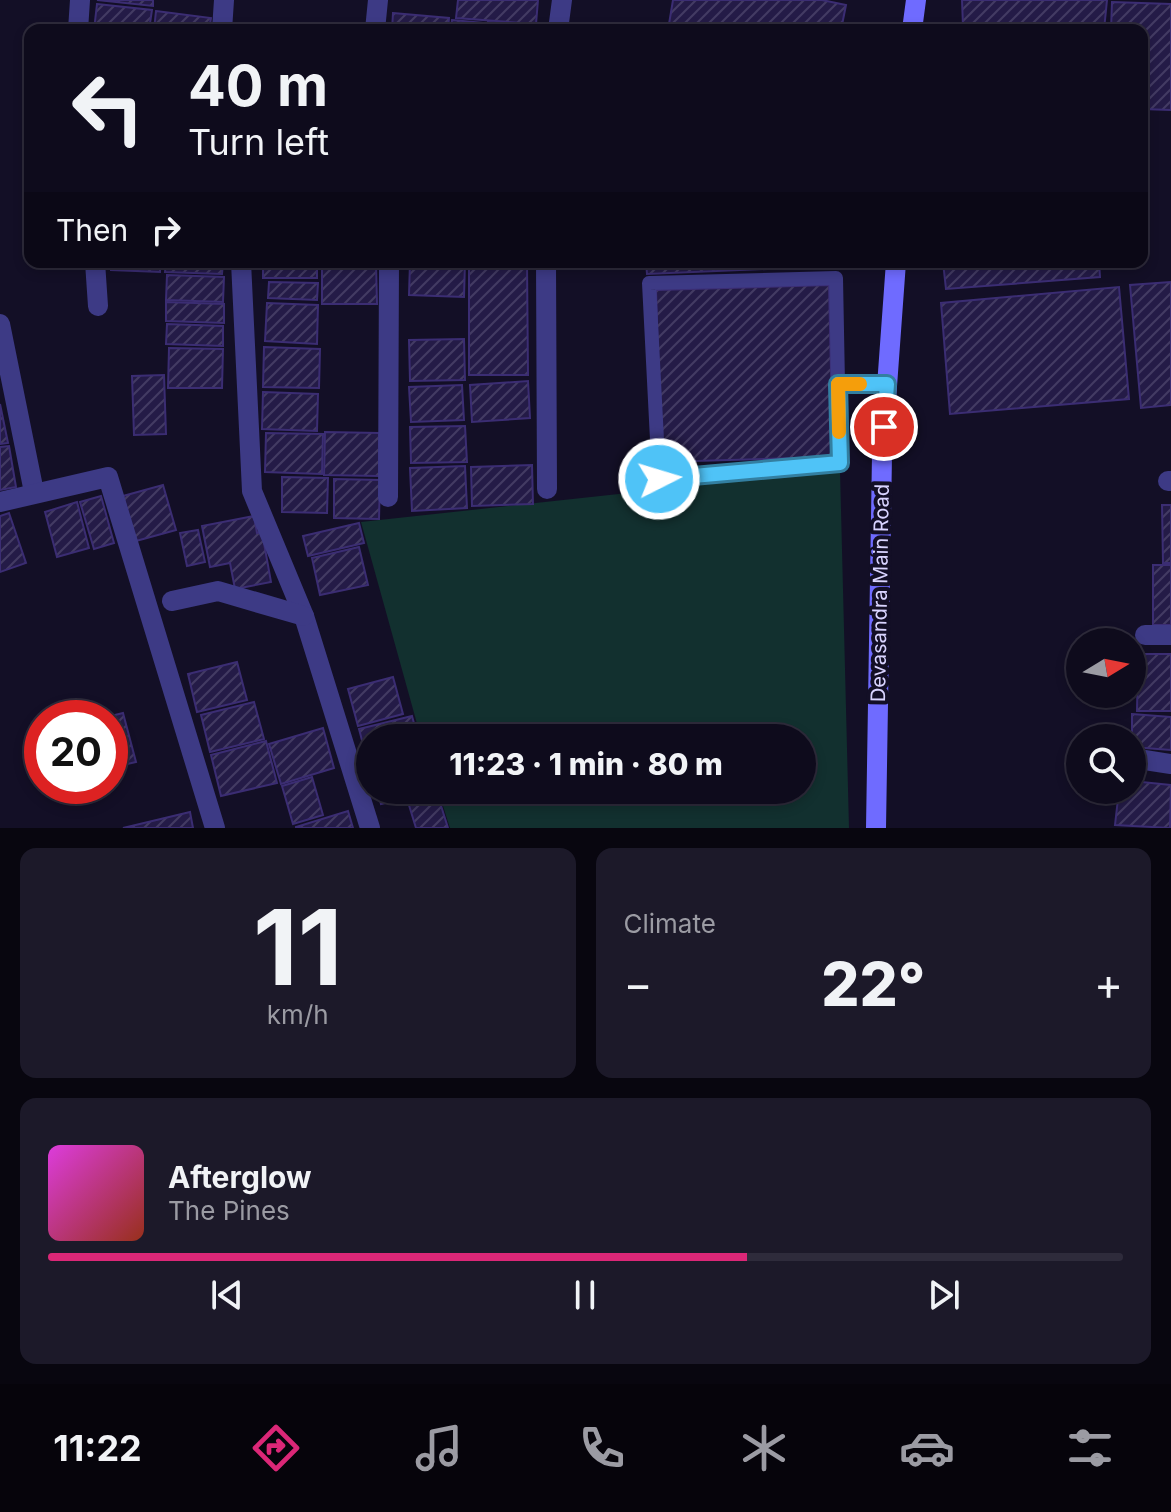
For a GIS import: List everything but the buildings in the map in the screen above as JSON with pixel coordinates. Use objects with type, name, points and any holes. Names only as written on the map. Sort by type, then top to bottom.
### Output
[{"type":"main road","points":[[913,24],[916,0]]},
{"type":"main road","name":"Devasandra Main Road","points":[[876,828],[882,455],[896,268]]},
{"type":"street","points":[[78,24],[80,0]]},
{"type":"street","points":[[222,24],[224,0]]},
{"type":"street","points":[[376,24],[378,0]]},
{"type":"street","points":[[559,24],[562,0]]},
{"type":"street","points":[[95,268],[98,306]]},
{"type":"street","points":[[241,268],[252,491],[304,616],[370,828]]},
{"type":"street","points":[[388,497],[389,268]]},
{"type":"street","points":[[546,268],[547,489]]},
{"type":"street","points":[[0,324],[6,389],[34,492]]},
{"type":"street","points":[[0,502],[108,477],[215,828]]},
{"type":"street","points":[[172,601],[218,591],[304,616]]},
{"type":"street","points":[[1146,635],[1171,635]]},
{"type":"street","points":[[1146,760],[1171,764]]},
{"type":"lane","points":[[836,278],[838,384],[840,463],[659,479],[649,283],[836,278]]},
{"type":"lane","points":[[838,384],[887,384]]},
{"type":"green space","points":[[840,470],[849,828],[450,828],[442,804],[816,804],[816,724],[417,724],[361,522]]},
{"type":"slow traffic","points":[[839,432],[838,384],[860,384]]},
{"type":"route","points":[[659,479],[840,463],[838,384],[887,384],[884,427]]}]
